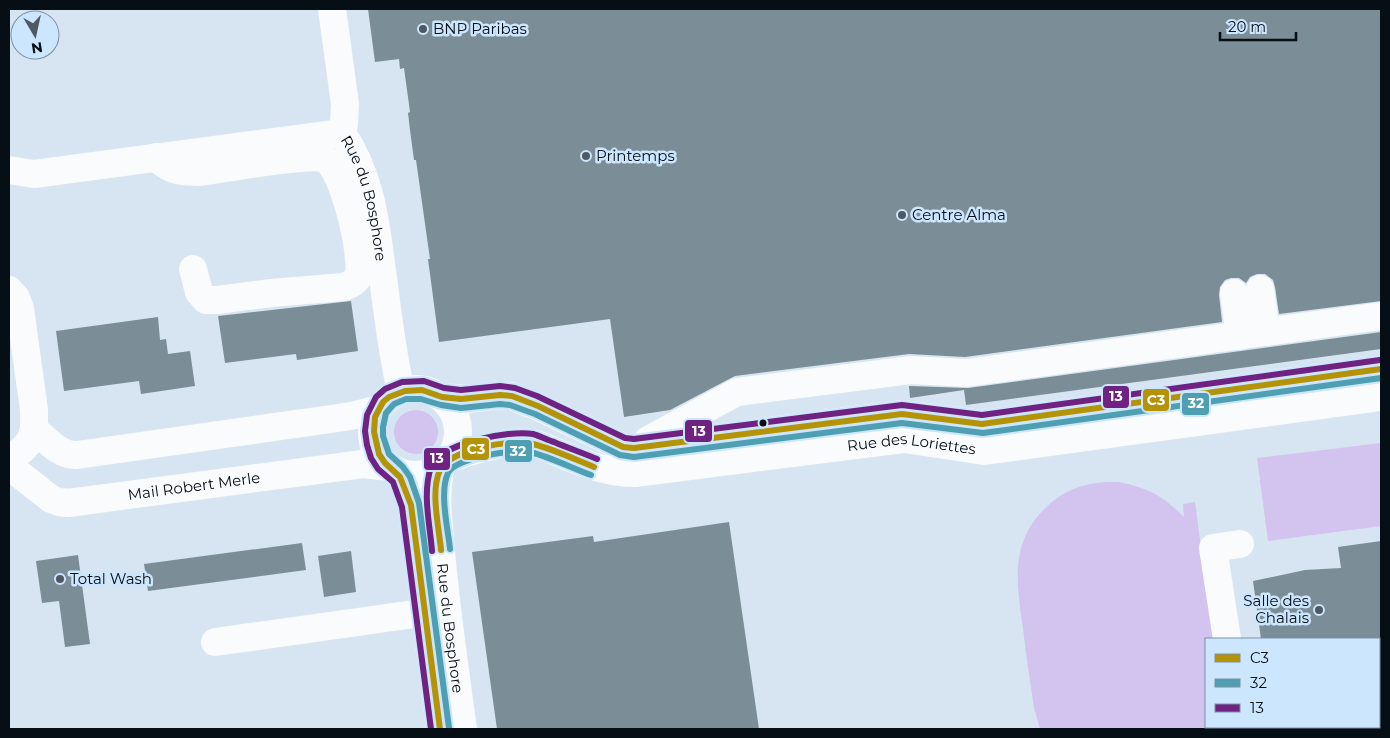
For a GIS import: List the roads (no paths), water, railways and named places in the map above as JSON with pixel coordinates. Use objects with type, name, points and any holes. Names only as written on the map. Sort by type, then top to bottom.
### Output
[{"type":"street","name":"Rue du Bosphore","points":[[332,9],[345,104],[342,132],[362,174],[372,201],[396,372],[401,391]]},
{"type":"street","points":[[9,185],[22,172],[156,157],[342,132]]},
{"type":"street","points":[[156,157],[167,168],[186,172],[200,172],[303,158],[322,158],[329,161],[335,169],[346,199],[353,223],[360,270],[352,284],[206,300],[199,292],[193,269]]},
{"type":"street","points":[[9,267],[12,274],[12,294],[20,310],[34,410],[34,429],[30,441],[9,460]]},
{"type":"street","points":[[1247,291],[1253,334]]},
{"type":"street","points":[[634,448],[737,392],[912,370],[966,373],[1381,316]]},
{"type":"street","name":"Rue des Loriettes","points":[[441,396],[466,399],[500,394],[511,396],[542,408],[623,447],[634,448],[902,414],[982,424],[1381,368]]},
{"type":"street","points":[[420,390],[441,396],[450,406],[457,425],[456,444],[445,463],[430,473],[420,475],[411,476],[393,470],[377,452],[374,424],[378,409],[386,398],[401,391],[420,390]]},
{"type":"street","name":"Rue des Loriettes","points":[[445,463],[470,450],[519,442],[531,442],[591,466],[615,473],[634,474],[904,439],[984,451],[1381,397]]},
{"type":"street","points":[[34,429],[61,452],[69,456],[356,416],[378,409]]},
{"type":"street","name":"Rue du Bosphore","points":[[440,729],[436,611],[437,502],[438,480],[445,463]]},
{"type":"street","name":"Mail Robert Merle","points":[[9,466],[51,499],[68,503],[363,464],[393,470]]},
{"type":"street","name":"Rue du Bosphore","points":[[393,470],[407,489],[463,729]]},
{"type":"street","points":[[1227,638],[1213,548],[1240,544]]},
{"type":"street","points":[[215,642],[436,611]]},
{"type":"place","name":"BNP Paribas","points":[[423,29]]},
{"type":"place","name":"Printemps","points":[[586,156]]},
{"type":"place","name":"Centre Alma","points":[[902,215]]},
{"type":"place","name":"Total Wash","points":[[60,579]]},
{"type":"place","name":"Salle des Chalais","points":[[1319,610]]}]
